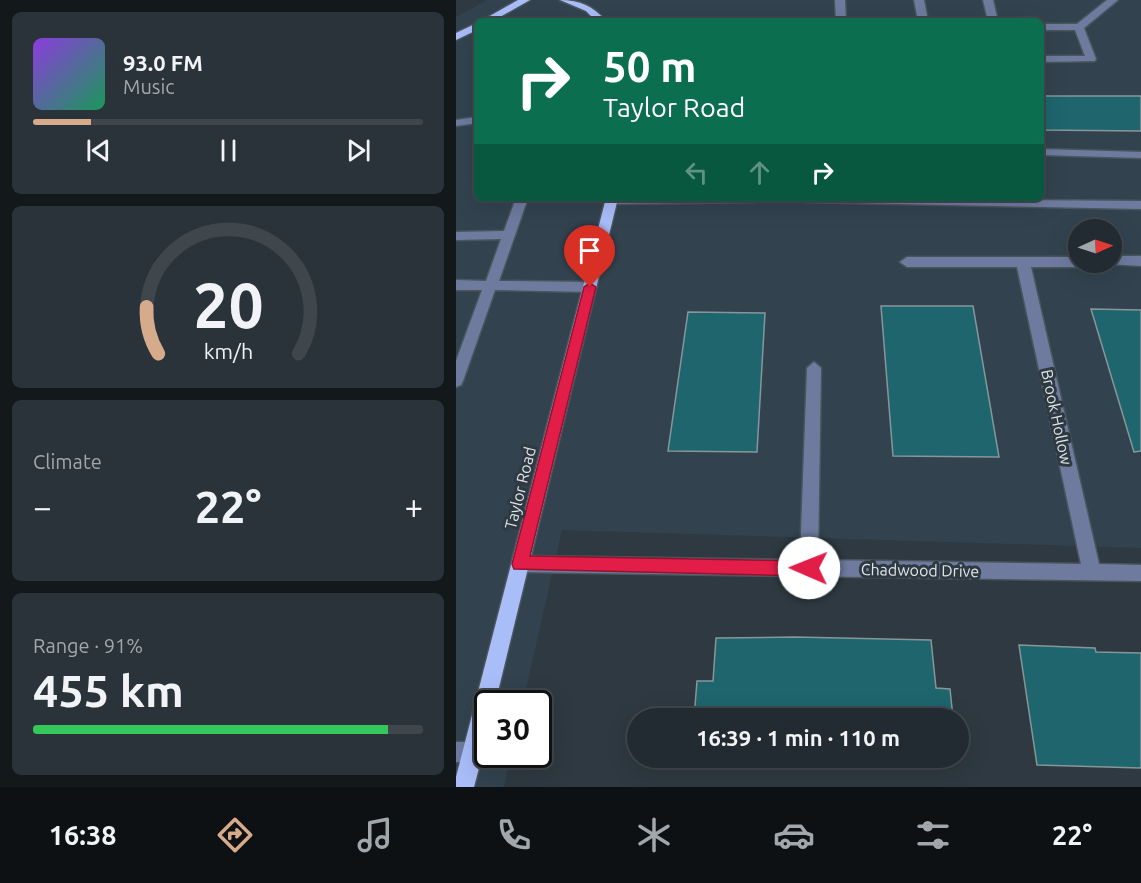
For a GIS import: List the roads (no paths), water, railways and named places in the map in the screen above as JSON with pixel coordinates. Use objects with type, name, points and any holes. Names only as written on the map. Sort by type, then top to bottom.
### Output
[{"type":"main road","points":[[492,18],[525,0]]},
{"type":"main road","points":[[565,0],[589,9],[598,18]]},
{"type":"main road","points":[[456,37],[474,28]]},
{"type":"main road","name":"Taylor Road","points":[[464,787],[464,752],[520,564],[612,201]]},
{"type":"street","points":[[840,0],[841,18]]},
{"type":"street","points":[[919,0],[922,18]]},
{"type":"street","points":[[988,0],[992,18]]},
{"type":"street","points":[[1044,27],[1079,27],[1113,0]]},
{"type":"street","points":[[1044,59],[1091,59],[1079,27]]},
{"type":"street","points":[[456,123],[474,120]]},
{"type":"street","points":[[1044,152],[1141,154]]},
{"type":"street","points":[[456,381],[521,201]]},
{"type":"street","points":[[950,201],[1141,205]]},
{"type":"street","points":[[456,236],[509,236]]},
{"type":"street","points":[[907,262],[1068,261]]},
{"type":"street","points":[[1122,261],[1141,261]]},
{"type":"street","name":"Brook Hollow","points":[[1023,262],[1092,573]]},
{"type":"street","points":[[456,285],[590,287]]},
{"type":"street","points":[[809,568],[814,368]]},
{"type":"street","name":"Chadwood Drive","points":[[520,564],[1141,573]]}]
